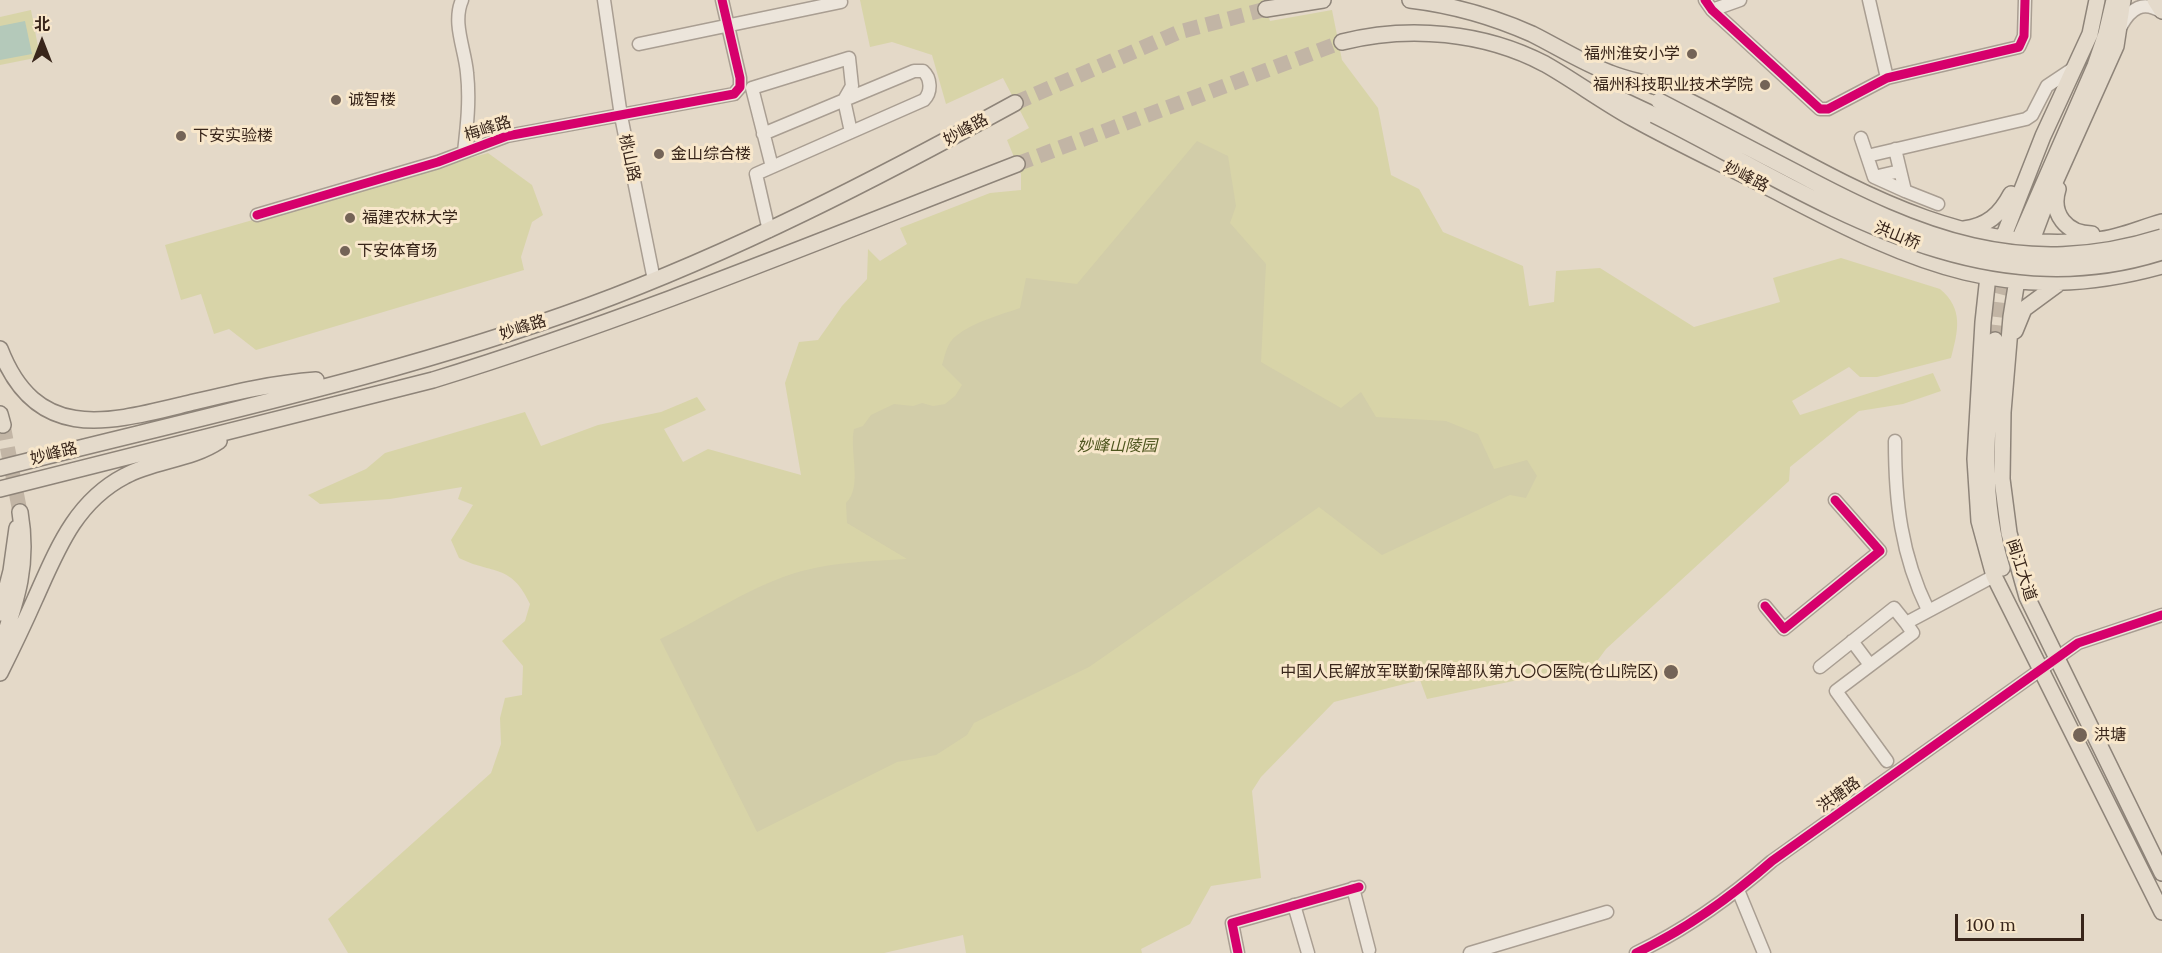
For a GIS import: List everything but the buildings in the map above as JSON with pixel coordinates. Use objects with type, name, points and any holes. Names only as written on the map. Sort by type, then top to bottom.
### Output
[{"type":"main road","points":[[1266,9],[1323,0]]},
{"type":"main road","points":[[1410,0],[1449,6],[1514,27],[1610,74],[1657,108]]},
{"type":"main road","points":[[2097,0],[2093,26],[2043,136],[1988,276],[1975,434],[1975,490],[1979,522],[1994,576],[2162,912]]},
{"type":"main road","points":[[2024,235],[2096,50],[2106,17],[2107,0]]},
{"type":"main road","points":[[2024,235],[2095,66],[2114,0]]},
{"type":"main road","points":[[2123,0],[2121,26],[2116,46],[2069,156],[2055,198],[2058,214],[2066,226],[2085,234],[2140,228]]},
{"type":"main road","points":[[2155,0],[2162,12]]},
{"type":"main road","name":"妙峰路","points":[[1342,42],[1390,34],[1448,35],[1488,42],[1545,64],[1632,118],[1851,231],[1931,263],[1988,276],[2058,284],[2098,280],[2162,266]]},
{"type":"main road","points":[[1545,64],[1657,108],[1929,236],[1982,249],[2038,255],[2115,249],[2162,237]]},
{"type":"main road","points":[[1610,74],[1660,88],[1866,194],[1916,217],[1959,230],[2001,238],[2024,235],[2096,241],[2124,235],[2162,222]]},
{"type":"main road","name":"妙峰路","points":[[0,468],[354,377],[509,333],[654,280],[769,231],[889,172],[1015,104]]},
{"type":"main road","name":"洪山桥","points":[[1657,108],[1851,216],[1938,252],[1995,264],[2050,268],[2096,266],[2162,252]]},
{"type":"main road","points":[[1959,230],[1983,225],[1998,215],[2043,136]]},
{"type":"main road","points":[[2024,235],[2069,156]]},
{"type":"main road","name":"妙峰路","points":[[0,489],[433,380],[632,314],[1017,164]]},
{"type":"main road","name":"闽江大道","points":[[2024,235],[2011,317],[2003,412],[2003,493],[2009,533],[2027,597],[2162,873]]},
{"type":"main road","points":[[2007,369],[2020,315],[2029,304],[2058,284]]},
{"type":"main road","points":[[2020,629],[1998,554],[1988,495],[1987,440],[1997,340],[1993,496],[2003,552],[2027,597]]},
{"type":"main road","points":[[1,353],[14,381],[27,395],[58,414],[83,420],[128,418],[266,386],[354,377]]},
{"type":"main road","points":[[0,673],[55,553],[74,520],[88,503],[107,486],[124,476],[198,452],[233,431]]},
{"type":"main road","points":[[0,613],[11,571],[20,512],[25,542],[24,570],[0,648]]},
{"type":"street","points":[[462,0],[458,18],[466,64],[468,96],[464,152]]},
{"type":"street","name":"桃山路","points":[[604,0],[621,116],[654,280]]},
{"type":"street","points":[[722,0],[728,26]]},
{"type":"street","points":[[1708,5],[1740,0]]},
{"type":"street","points":[[1869,0],[1887,78]]},
{"type":"street","points":[[1708,5],[1820,110],[1828,109],[1887,78],[2019,47],[2024,36],[2025,0]]},
{"type":"street","points":[[639,44],[841,2]]},
{"type":"street","points":[[2121,26],[2131,11],[2140,5],[2150,5],[2162,12]]},
{"type":"street","name":"梅峰路","points":[[257,215],[464,152],[507,136],[734,94],[740,87],[740,78],[728,26]]},
{"type":"street","points":[[772,167],[752,88],[849,58],[852,81],[850,91],[844,100],[851,132]]},
{"type":"street","points":[[1867,156],[2026,119],[2032,115],[2047,86],[2074,68]]},
{"type":"street","points":[[764,134],[919,70],[926,73],[929,85],[924,100],[756,174],[769,231]]},
{"type":"street","points":[[1861,138],[1874,177],[1938,204]]},
{"type":"street","points":[[1894,149],[1905,191]]},
{"type":"street","points":[[1874,177],[1900,171]]},
{"type":"street","points":[[1895,441],[1896,486],[1902,539],[1913,579],[1928,610]]},
{"type":"street","points":[[1765,606],[1784,629],[1880,550],[1835,500]]},
{"type":"street","points":[[1906,623],[1994,576]]},
{"type":"street","points":[[1820,667],[1894,608],[1906,623],[1912,633],[1836,691],[1887,761]]},
{"type":"street","name":"洪塘路","points":[[1636,953],[1676,932],[1738,890],[1772,861],[2078,643],[2162,615]]},
{"type":"street","points":[[1852,641],[1870,665]]},
{"type":"street","points":[[1238,953],[1232,923],[1356,888],[1369,950]]},
{"type":"street","points":[[1738,890],[1764,953]]},
{"type":"street","points":[[1294,905],[1308,953]]},
{"type":"street","points":[[1470,953],[1607,912]]},
{"type":"green space","points":[[860,0],[1263,0],[1270,21],[1332,10],[1342,60],[1378,108],[1391,175],[1419,189],[1443,232],[1523,266],[1529,306],[1554,302],[1556,271],[1600,268],[1694,327],[1780,302],[1773,278],[1841,258],[1940,289],[1953,304],[1956,313],[1956,339],[1951,358],[1877,377],[1860,377],[1849,367],[1792,401],[1800,415],[1933,373],[1941,391],[1903,404],[1859,411],[1790,467],[1789,481],[1606,649],[1595,664],[1427,699],[1420,680],[1334,702],[1261,777],[1252,791],[1261,878],[1211,886],[1190,924],[1141,949],[1142,953],[966,953],[963,935],[884,953],[348,953],[328,919],[491,773],[501,744],[500,718],[505,698],[522,695],[523,666],[502,641],[525,621],[530,604],[516,582],[508,576],[459,558],[451,540],[473,505],[458,499],[462,487],[390,499],[320,504],[308,495],[366,469],[385,453],[525,412],[541,446],[598,425],[661,412],[697,397],[706,410],[664,429],[683,462],[708,449],[801,475],[785,383],[799,342],[818,340],[842,306],[867,279],[868,249],[880,261],[907,244],[900,228],[990,193],[1021,190],[1021,174],[1007,140],[1029,128],[1003,78],[946,104],[932,55],[892,42],[870,47]]},
{"type":"green space","points":[[31,10],[40,57],[0,65],[0,17]]},
{"type":"green space","name":"妙峰山陵园","points":[[1197,141],[1228,156],[1236,206],[1230,223],[1266,264],[1261,362],[1341,408],[1361,392],[1376,417],[1446,421],[1478,434],[1494,469],[1527,460],[1537,476],[1526,498],[1510,495],[1382,555],[1319,507],[1089,667],[974,723],[967,735],[936,755],[897,762],[757,832],[660,639],[748,592],[802,571],[854,562],[907,559],[847,523],[846,503],[854,488],[855,478],[854,429],[863,426],[871,415],[894,404],[913,406],[922,403],[933,406],[945,404],[955,396],[962,385],[942,365],[950,342],[963,331],[978,323],[1020,308],[1026,278],[1077,284]]},
{"type":"green space","name":"下安体育场","points":[[488,153],[532,185],[543,215],[532,222],[521,257],[524,270],[256,350],[229,329],[214,334],[201,294],[181,300],[165,245]]},
{"type":"shaded area","points":[[25,21],[32,54],[0,60],[0,26]]},
{"type":"tunnel","points":[[1015,103],[1179,32],[1266,9]]},
{"type":"tunnel","points":[[1017,164],[1342,42]]},
{"type":"tunnel","points":[[1995,340],[2000,298],[2012,252]]},
{"type":"tunnel","points":[[3,425],[20,512]]},
{"type":"cycle path","points":[[257,215],[438,162],[507,136],[734,94],[740,87],[740,78],[722,0]]},
{"type":"cycle path","points":[[1705,0],[1712,10],[1820,109],[1828,109],[1887,78],[2019,47],[2024,36],[2025,0]]},
{"type":"cycle path","points":[[1765,606],[1784,629],[1880,551],[1835,500]]},
{"type":"cycle path","points":[[1636,953],[1707,912],[1772,861],[2078,643],[2162,615]]},
{"type":"cycle path","points":[[1238,953],[1232,923],[1359,887]]},
{"type":"place","name":"福州淮安小学","points":[[1692,54]]},
{"type":"place","name":"福州科技职业技术学院","points":[[1765,85]]},
{"type":"place","name":"诚智楼","points":[[336,100]]},
{"type":"place","name":"下安实验楼","points":[[181,136]]},
{"type":"place","name":"金山综合楼","points":[[659,154]]},
{"type":"place","name":"福建农林大学","points":[[350,218]]},
{"type":"place","name":"下安体育场","points":[[345,251]]},
{"type":"place","name":"中国人民解放军联勤保障部队第九〇〇医院(仓山院区)","points":[[1671,672]]},
{"type":"place","name":"洪塘","points":[[2080,735]]}]
